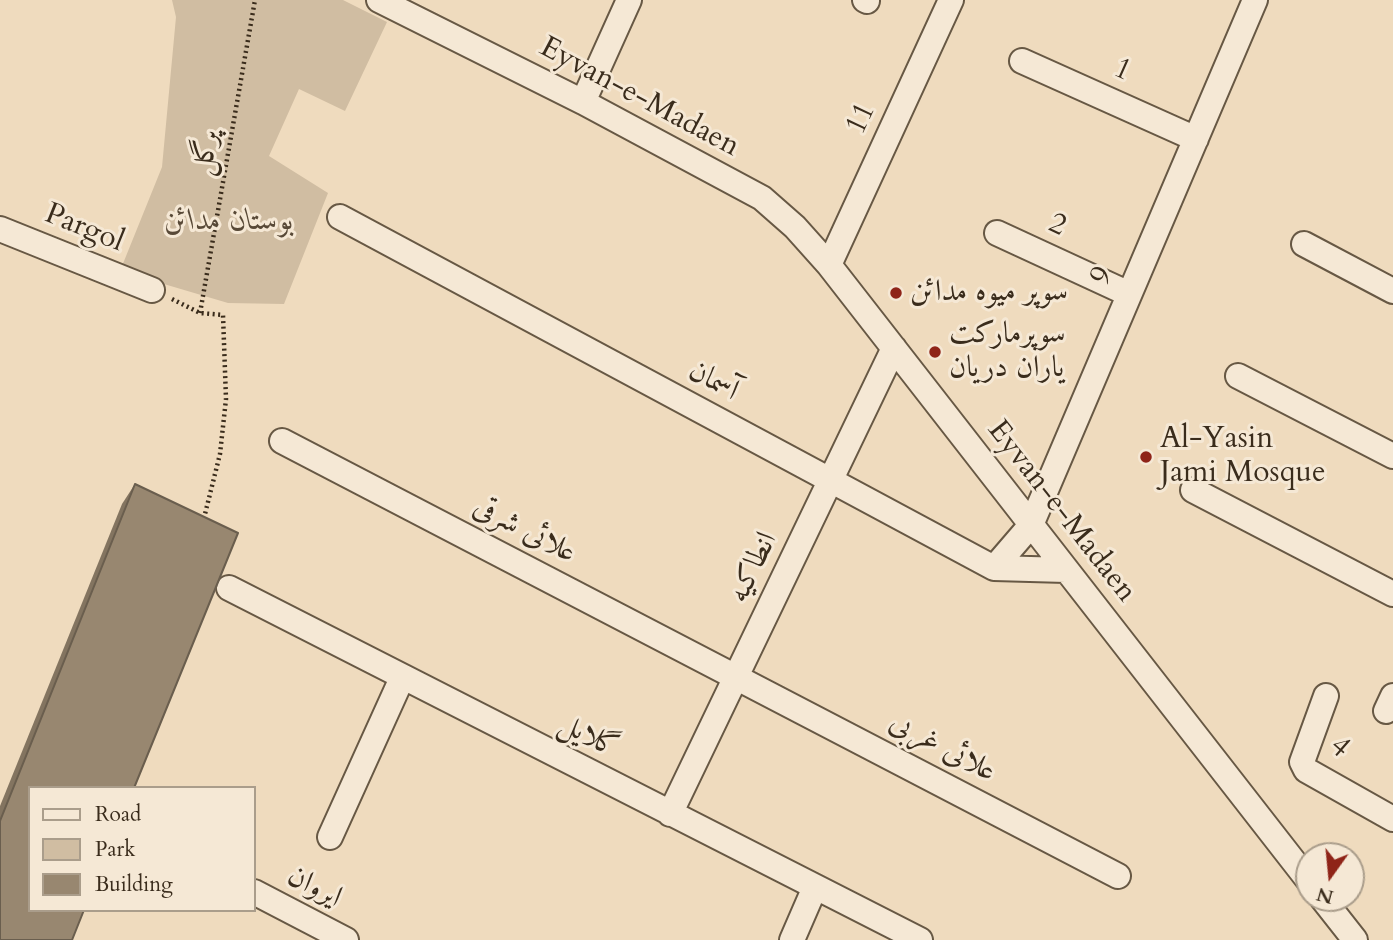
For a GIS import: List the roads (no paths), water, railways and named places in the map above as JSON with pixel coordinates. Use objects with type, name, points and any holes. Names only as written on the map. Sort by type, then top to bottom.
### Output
[{"type":"street","name":"Eyvan-e-Madaen","points":[[379,0],[583,102],[762,198],[795,227],[829,265],[1295,863]]},
{"type":"street","points":[[583,102],[629,0]]},
{"type":"street","name":"11","points":[[829,265],[951,0]]},
{"type":"street","name":"9","points":[[994,568],[1031,525],[1255,0]]},
{"type":"street","name":"1","points":[[1022,61],[1196,139]]},
{"type":"street","name":"آسمان","points":[[340,217],[994,568],[1066,570]]},
{"type":"street","name":"Pargol","points":[[0,229],[152,290]]},
{"type":"street","name":"2","points":[[997,233],[1129,294]]},
{"type":"street","points":[[1304,244],[1393,291]]},
{"type":"street","name":"انطاکیه","points":[[670,814],[894,348]]},
{"type":"street","points":[[1238,376],[1393,456]]},
{"type":"street","name":"علائی شرقی","points":[[282,441],[736,677]]},
{"type":"street","points":[[1192,490],[1393,594]]},
{"type":"street","name":"گلایل","points":[[229,588],[920,940]]},
{"type":"street","name":"علائی غربی","points":[[736,677],[1118,876]]},
{"type":"street","points":[[330,836],[402,678]]},
{"type":"street","name":"4","points":[[1326,696],[1302,756],[1306,770],[1393,819]]},
{"type":"street","points":[[792,940],[815,887]]},
{"type":"street","name":"ایروان","points":[[256,893],[346,940]]},
{"type":"street","points":[[1333,912],[1355,940]]},
{"type":"place","name":"سوپر میوه مدائن","points":[[896,293]]},
{"type":"place","name":"سوپرمارکت یاران دریان","points":[[935,352]]},
{"type":"place","name":"Al-Yasin Jami Mosque","points":[[1146,457]]},
{"type":"park label","name":"بوستان مدائن","points":[[229,222]]}]
